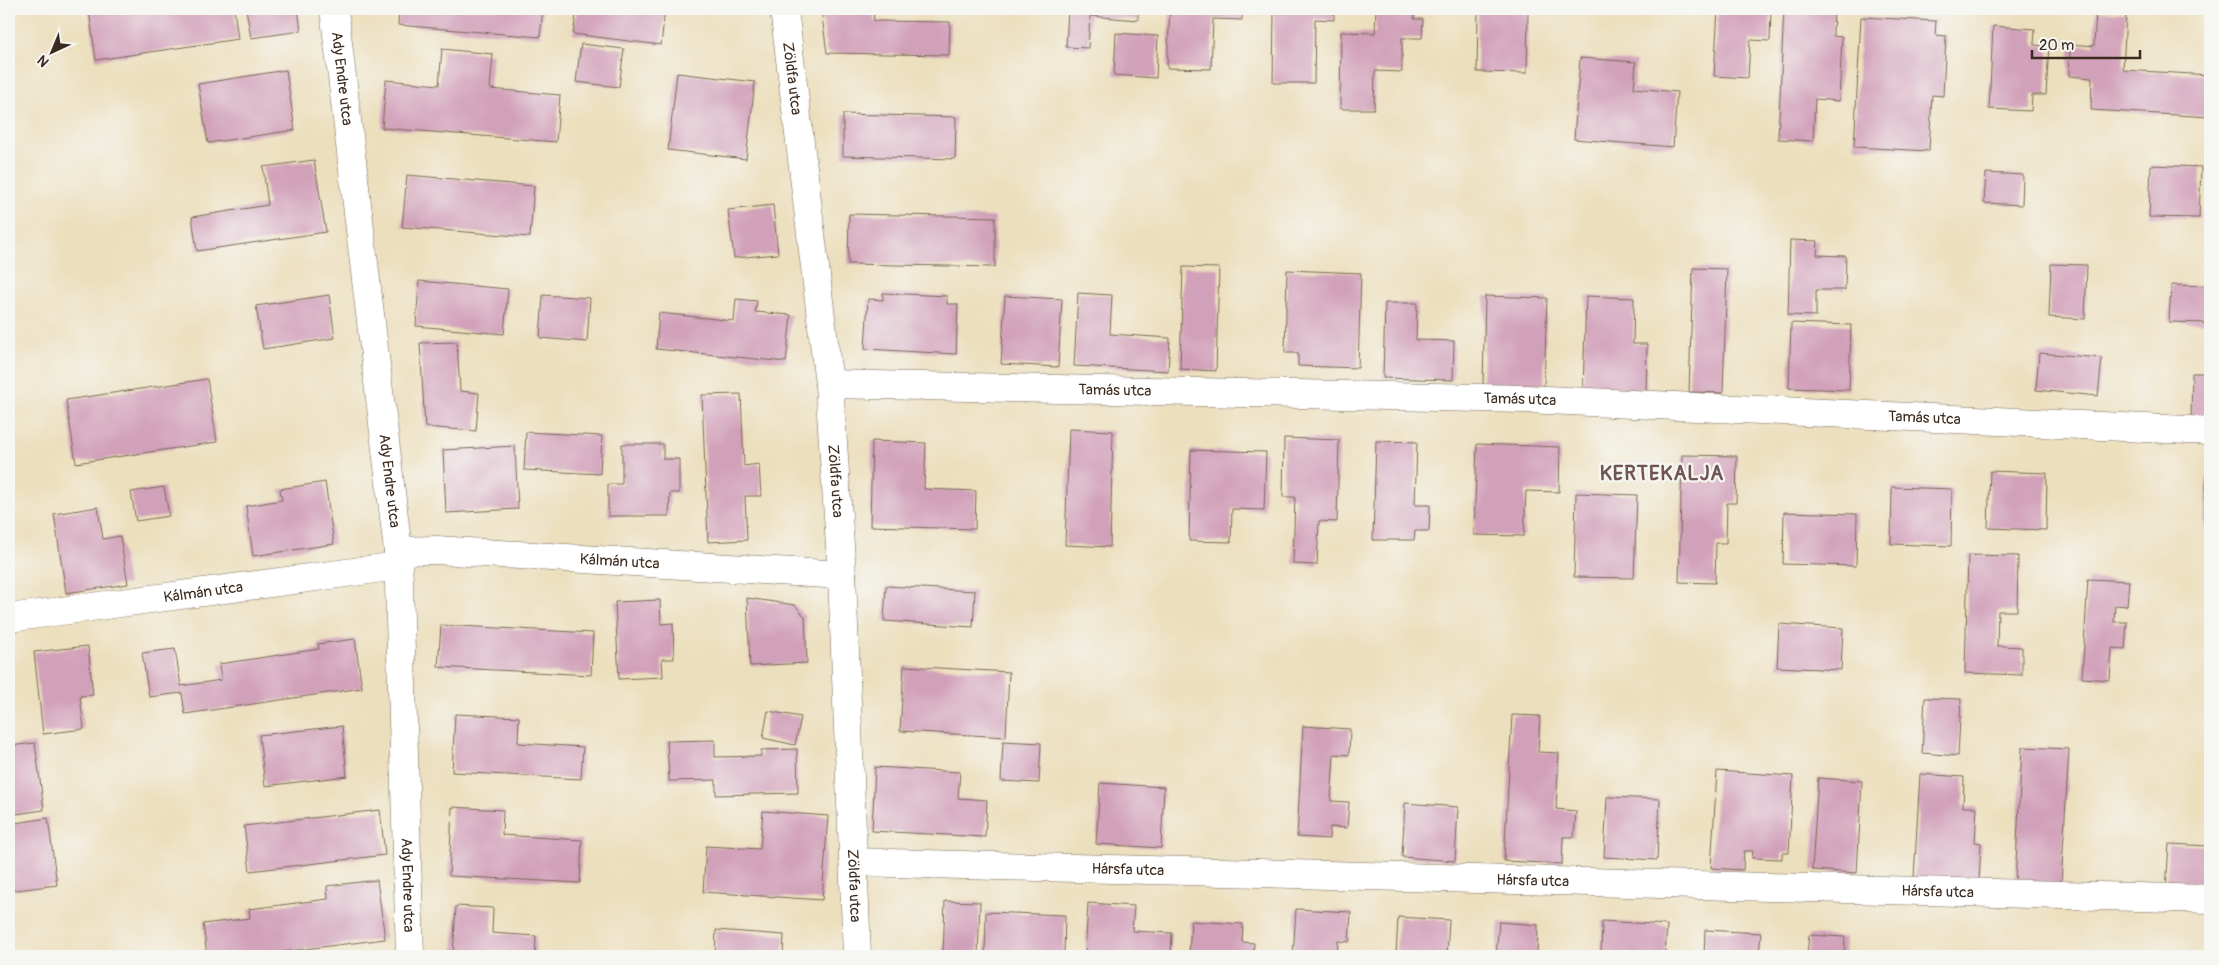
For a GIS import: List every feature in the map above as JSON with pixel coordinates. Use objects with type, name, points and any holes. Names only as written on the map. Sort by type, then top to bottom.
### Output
[{"type":"street","name":"Ady Endre utca","points":[[334,9],[398,558],[410,956]]},
{"type":"street","name":"Zöldfa utca","points":[[784,9],[829,384],[842,575],[857,956]]},
{"type":"street","name":"Tamás utca","points":[[829,384],[1526,399],[2210,431]]},
{"type":"street","name":"Kálmán utca","points":[[9,618],[398,558],[436,550],[842,575]]},
{"type":"street","name":"Hársfa utca","points":[[854,862],[2210,899]]},
{"type":"building","points":[[105,9],[234,9],[238,39],[96,60],[89,11]]},
{"type":"building","points":[[246,9],[298,9],[301,31],[251,38]]},
{"type":"building","points":[[399,9],[543,9],[540,37],[398,25]]},
{"type":"building","points":[[577,9],[665,9],[661,45],[573,34]]},
{"type":"building","points":[[821,9],[873,9],[874,21],[950,22],[949,55],[827,53]]},
{"type":"building","points":[[1068,9],[1138,9],[1138,20],[1090,16],[1088,48],[1066,47]]},
{"type":"building","points":[[1170,9],[1242,9],[1242,20],[1213,19],[1211,69],[1167,68]]},
{"type":"building","points":[[1274,9],[1334,9],[1334,20],[1315,19],[1314,83],[1273,83]]},
{"type":"building","points":[[1376,9],[1415,9],[1414,19],[1423,19],[1422,38],[1402,38],[1402,72],[1375,71],[1374,109],[1340,109],[1341,32],[1375,33]]},
{"type":"building","points":[[1478,9],[1528,9],[1527,73],[1477,72]]},
{"type":"building","points":[[1718,9],[1771,9],[1770,41],[1750,40],[1748,78],[1714,76]]},
{"type":"building","points":[[1784,9],[1834,9],[1833,36],[1842,37],[1839,101],[1815,99],[1813,141],[1778,139]]},
{"type":"building","points":[[2096,11],[2126,13],[2123,70],[2210,75],[2210,117],[2091,110],[2092,78],[2069,76],[2070,44],[2094,46]]},
{"type":"building","points":[[1861,17],[1936,21],[1935,35],[1946,36],[1943,96],[1932,95],[1929,151],[1854,147]]},
{"type":"building","points":[[1993,26],[2035,29],[2034,45],[2049,46],[2046,95],[2032,95],[2031,111],[1989,109]]},
{"type":"building","points":[[1116,33],[1158,36],[1156,78],[1114,75]]},
{"type":"building","points":[[581,44],[624,49],[619,87],[576,82]]},
{"type":"building","points":[[442,49],[493,54],[490,89],[560,95],[556,142],[382,128],[386,80],[439,85]]},
{"type":"building","points":[[1580,58],[1636,62],[1634,88],[1677,92],[1673,147],[1574,139]]},
{"type":"building","points":[[286,70],[295,130],[208,143],[198,84]]},
{"type":"building","points":[[677,73],[755,82],[746,159],[668,150]]},
{"type":"building","points":[[843,114],[956,117],[955,159],[843,156]]},
{"type":"building","points":[[314,160],[326,232],[197,251],[192,217],[268,205],[263,167]]},
{"type":"building","points":[[2151,165],[2201,167],[2199,218],[2149,217]]},
{"type":"building","points":[[1986,173],[2023,175],[2022,205],[1984,203]]},
{"type":"building","points":[[407,175],[534,186],[530,237],[402,227]]},
{"type":"building","points":[[773,205],[778,254],[734,258],[728,210]]},
{"type":"building","points":[[849,214],[995,217],[995,267],[848,264]]},
{"type":"building","points":[[1790,240],[1818,241],[1817,255],[1846,256],[1845,290],[1816,290],[1816,316],[1788,315]]},
{"type":"building","points":[[2051,264],[2087,265],[2085,319],[2049,317]]},
{"type":"building","points":[[1183,267],[1219,268],[1216,371],[1180,369]]},
{"type":"building","points":[[1693,268],[1727,269],[1723,393],[1689,392]]},
{"type":"building","points":[[1287,270],[1361,273],[1358,368],[1298,366],[1298,353],[1285,353]]},
{"type":"building","points":[[419,281],[508,289],[504,334],[416,326]]},
{"type":"building","points":[[2171,285],[2210,286],[2210,323],[2169,322]]},
{"type":"building","points":[[883,293],[947,296],[947,304],[958,304],[956,354],[865,349],[868,299],[883,300]]},
{"type":"building","points":[[1078,293],[1112,295],[1110,334],[1170,338],[1168,371],[1074,366]]},
{"type":"building","points":[[329,295],[335,338],[263,349],[256,306]]},
{"type":"building","points":[[543,295],[590,298],[587,342],[540,338]]},
{"type":"building","points":[[1005,296],[1062,299],[1058,367],[1001,364]]},
{"type":"building","points":[[1485,296],[1547,298],[1544,386],[1483,385]]},
{"type":"building","points":[[1586,296],[1634,298],[1633,344],[1647,344],[1646,393],[1583,390]]},
{"type":"building","points":[[736,299],[757,301],[755,312],[791,315],[786,362],[656,349],[659,313],[734,321]]},
{"type":"building","points":[[1385,303],[1417,303],[1416,340],[1454,341],[1453,380],[1383,378]]},
{"type":"building","points":[[1791,323],[1851,325],[1849,390],[1789,388]]},
{"type":"building","points":[[457,342],[460,391],[479,393],[476,431],[425,427],[420,343]]},
{"type":"building","points":[[2039,353],[2102,358],[2098,396],[2036,390]]},
{"type":"building","points":[[2192,373],[2210,373],[2210,420],[2191,419]]},
{"type":"building","points":[[207,379],[217,442],[76,463],[66,400]]},
{"type":"building","points":[[741,394],[744,466],[759,464],[761,496],[745,496],[747,540],[708,542],[702,395]]},
{"type":"building","points":[[1069,429],[1113,431],[1110,547],[1065,545]]},
{"type":"building","points":[[526,432],[602,436],[600,474],[524,470]]},
{"type":"building","points":[[1284,438],[1339,440],[1337,522],[1319,521],[1317,565],[1293,564],[1295,497],[1283,497]]},
{"type":"building","points":[[872,441],[926,443],[924,489],[976,491],[975,529],[870,526]]},
{"type":"building","points":[[1376,441],[1417,442],[1415,505],[1430,505],[1429,531],[1415,531],[1414,540],[1373,540]]},
{"type":"building","points":[[622,444],[663,444],[663,459],[679,459],[679,493],[670,493],[669,516],[608,516],[608,484],[622,484]]},
{"type":"building","points":[[1477,444],[1560,447],[1559,492],[1526,491],[1524,536],[1474,535]]},
{"type":"building","points":[[515,446],[518,509],[446,513],[443,450]]},
{"type":"building","points":[[1191,450],[1266,452],[1264,510],[1232,509],[1231,542],[1189,541]]},
{"type":"building","points":[[1682,455],[1737,456],[1736,503],[1727,503],[1726,543],[1716,543],[1715,583],[1679,582]]},
{"type":"building","points":[[1990,471],[2047,473],[2046,530],[1988,528]]},
{"type":"building","points":[[2207,474],[2210,474],[2210,530],[2205,530]]},
{"type":"building","points":[[325,482],[334,544],[253,556],[246,506],[282,500],[280,489]]},
{"type":"building","points":[[164,487],[169,516],[136,521],[131,492]]},
{"type":"building","points":[[1892,487],[1952,489],[1951,546],[1891,544]]},
{"type":"building","points":[[1576,493],[1637,495],[1634,578],[1574,577]]},
{"type":"building","points":[[98,507],[103,539],[120,536],[128,584],[66,593],[54,514]]},
{"type":"building","points":[[1784,512],[1857,514],[1856,566],[1783,564]]},
{"type":"building","points":[[1968,555],[2018,556],[2017,611],[1998,611],[1997,646],[2022,647],[2022,675],[1965,673]]},
{"type":"building","points":[[2088,579],[2129,581],[2127,606],[2115,605],[2114,622],[2127,622],[2125,649],[2112,648],[2110,680],[2082,678]]},
{"type":"building","points":[[886,586],[975,591],[973,627],[884,621]]},
{"type":"building","points":[[747,598],[795,605],[805,617],[807,663],[750,666]]},
{"type":"building","points":[[660,600],[661,624],[673,623],[674,659],[662,659],[663,677],[619,679],[615,602]]},
{"type":"building","points":[[1779,624],[1843,628],[1841,670],[1777,667]]},
{"type":"building","points":[[441,625],[593,633],[591,675],[438,667]]},
{"type":"building","points":[[355,639],[362,688],[185,714],[182,693],[149,697],[142,653],[175,649],[181,686],[221,680],[219,664],[319,649],[318,644]]},
{"type":"building","points":[[88,646],[93,695],[80,696],[84,729],[43,734],[34,652]]},
{"type":"building","points":[[904,666],[1009,672],[1006,737],[900,731]]},
{"type":"building","points":[[1925,698],[1961,699],[1958,756],[1922,753]]},
{"type":"building","points":[[768,711],[801,717],[795,745],[763,738]]},
{"type":"building","points":[[455,714],[519,717],[518,743],[583,747],[581,779],[452,772]]},
{"type":"building","points":[[1512,715],[1540,716],[1538,752],[1559,753],[1556,809],[1576,811],[1574,837],[1563,837],[1562,864],[1504,861]]},
{"type":"building","points":[[342,726],[347,776],[265,786],[259,735]]},
{"type":"building","points":[[1303,726],[1350,729],[1349,755],[1334,754],[1331,801],[1349,802],[1347,828],[1330,827],[1329,839],[1297,837]]},
{"type":"building","points":[[715,740],[715,757],[761,756],[761,750],[797,749],[798,793],[716,795],[716,780],[669,781],[667,741]]},
{"type":"building","points":[[1003,741],[1041,743],[1039,783],[1001,781]]},
{"type":"building","points":[[35,743],[44,810],[9,815],[9,746]]},
{"type":"building","points":[[2022,747],[2069,749],[2061,885],[2015,882]]},
{"type":"building","points":[[875,767],[960,772],[958,798],[987,800],[985,837],[872,831]]},
{"type":"building","points":[[1717,771],[1793,776],[1789,853],[1782,853],[1782,859],[1752,858],[1753,851],[1744,851],[1743,870],[1711,868]]},
{"type":"building","points":[[1920,774],[1964,777],[1963,807],[1977,807],[1975,842],[1981,843],[1979,882],[1914,878]]},
{"type":"building","points":[[1818,778],[1862,781],[1857,873],[1812,870]]},
{"type":"building","points":[[1100,783],[1164,787],[1161,848],[1096,844]]},
{"type":"building","points":[[1607,797],[1660,799],[1657,860],[1604,857]]},
{"type":"building","points":[[1405,803],[1458,807],[1455,861],[1402,857]]},
{"type":"building","points":[[452,807],[503,810],[502,835],[582,840],[580,883],[449,876]]},
{"type":"building","points":[[380,810],[385,855],[250,871],[244,826]]},
{"type":"building","points":[[763,811],[828,816],[822,900],[703,892],[706,846],[760,849]]},
{"type":"building","points":[[48,818],[57,885],[9,891],[9,824]]},
{"type":"building","points":[[2169,844],[2210,846],[2210,893],[2166,890]]},
{"type":"building","points":[[377,880],[385,939],[249,956],[207,956],[203,924],[250,918],[249,909],[328,899],[327,886]]},
{"type":"building","points":[[945,901],[980,902],[978,956],[943,956]]},
{"type":"building","points":[[1088,903],[1134,906],[1132,931],[1172,933],[1171,956],[1085,956]]},
{"type":"building","points":[[456,906],[493,908],[492,933],[536,936],[535,956],[453,956]]},
{"type":"building","points":[[1296,909],[1351,912],[1349,942],[1338,941],[1337,956],[1293,956]]},
{"type":"building","points":[[986,912],[1065,915],[1064,956],[985,956]]},
{"type":"building","points":[[1398,917],[1449,920],[1447,956],[1396,956]]},
{"type":"building","points":[[1191,921],[1243,924],[1242,942],[1254,943],[1253,956],[1189,956]]},
{"type":"building","points":[[1602,921],[1667,925],[1665,956],[1601,956]]},
{"type":"building","points":[[1499,922],[1538,925],[1537,956],[1496,956]]},
{"type":"building","points":[[716,930],[784,935],[783,956],[715,956]]},
{"type":"building","points":[[1705,930],[1761,933],[1759,956],[1704,956]]},
{"type":"building","points":[[1809,935],[1845,937],[1844,956],[1807,956]]},
{"type":"district","name":"KERTEKALJA","points":[[1662,473]]}]
